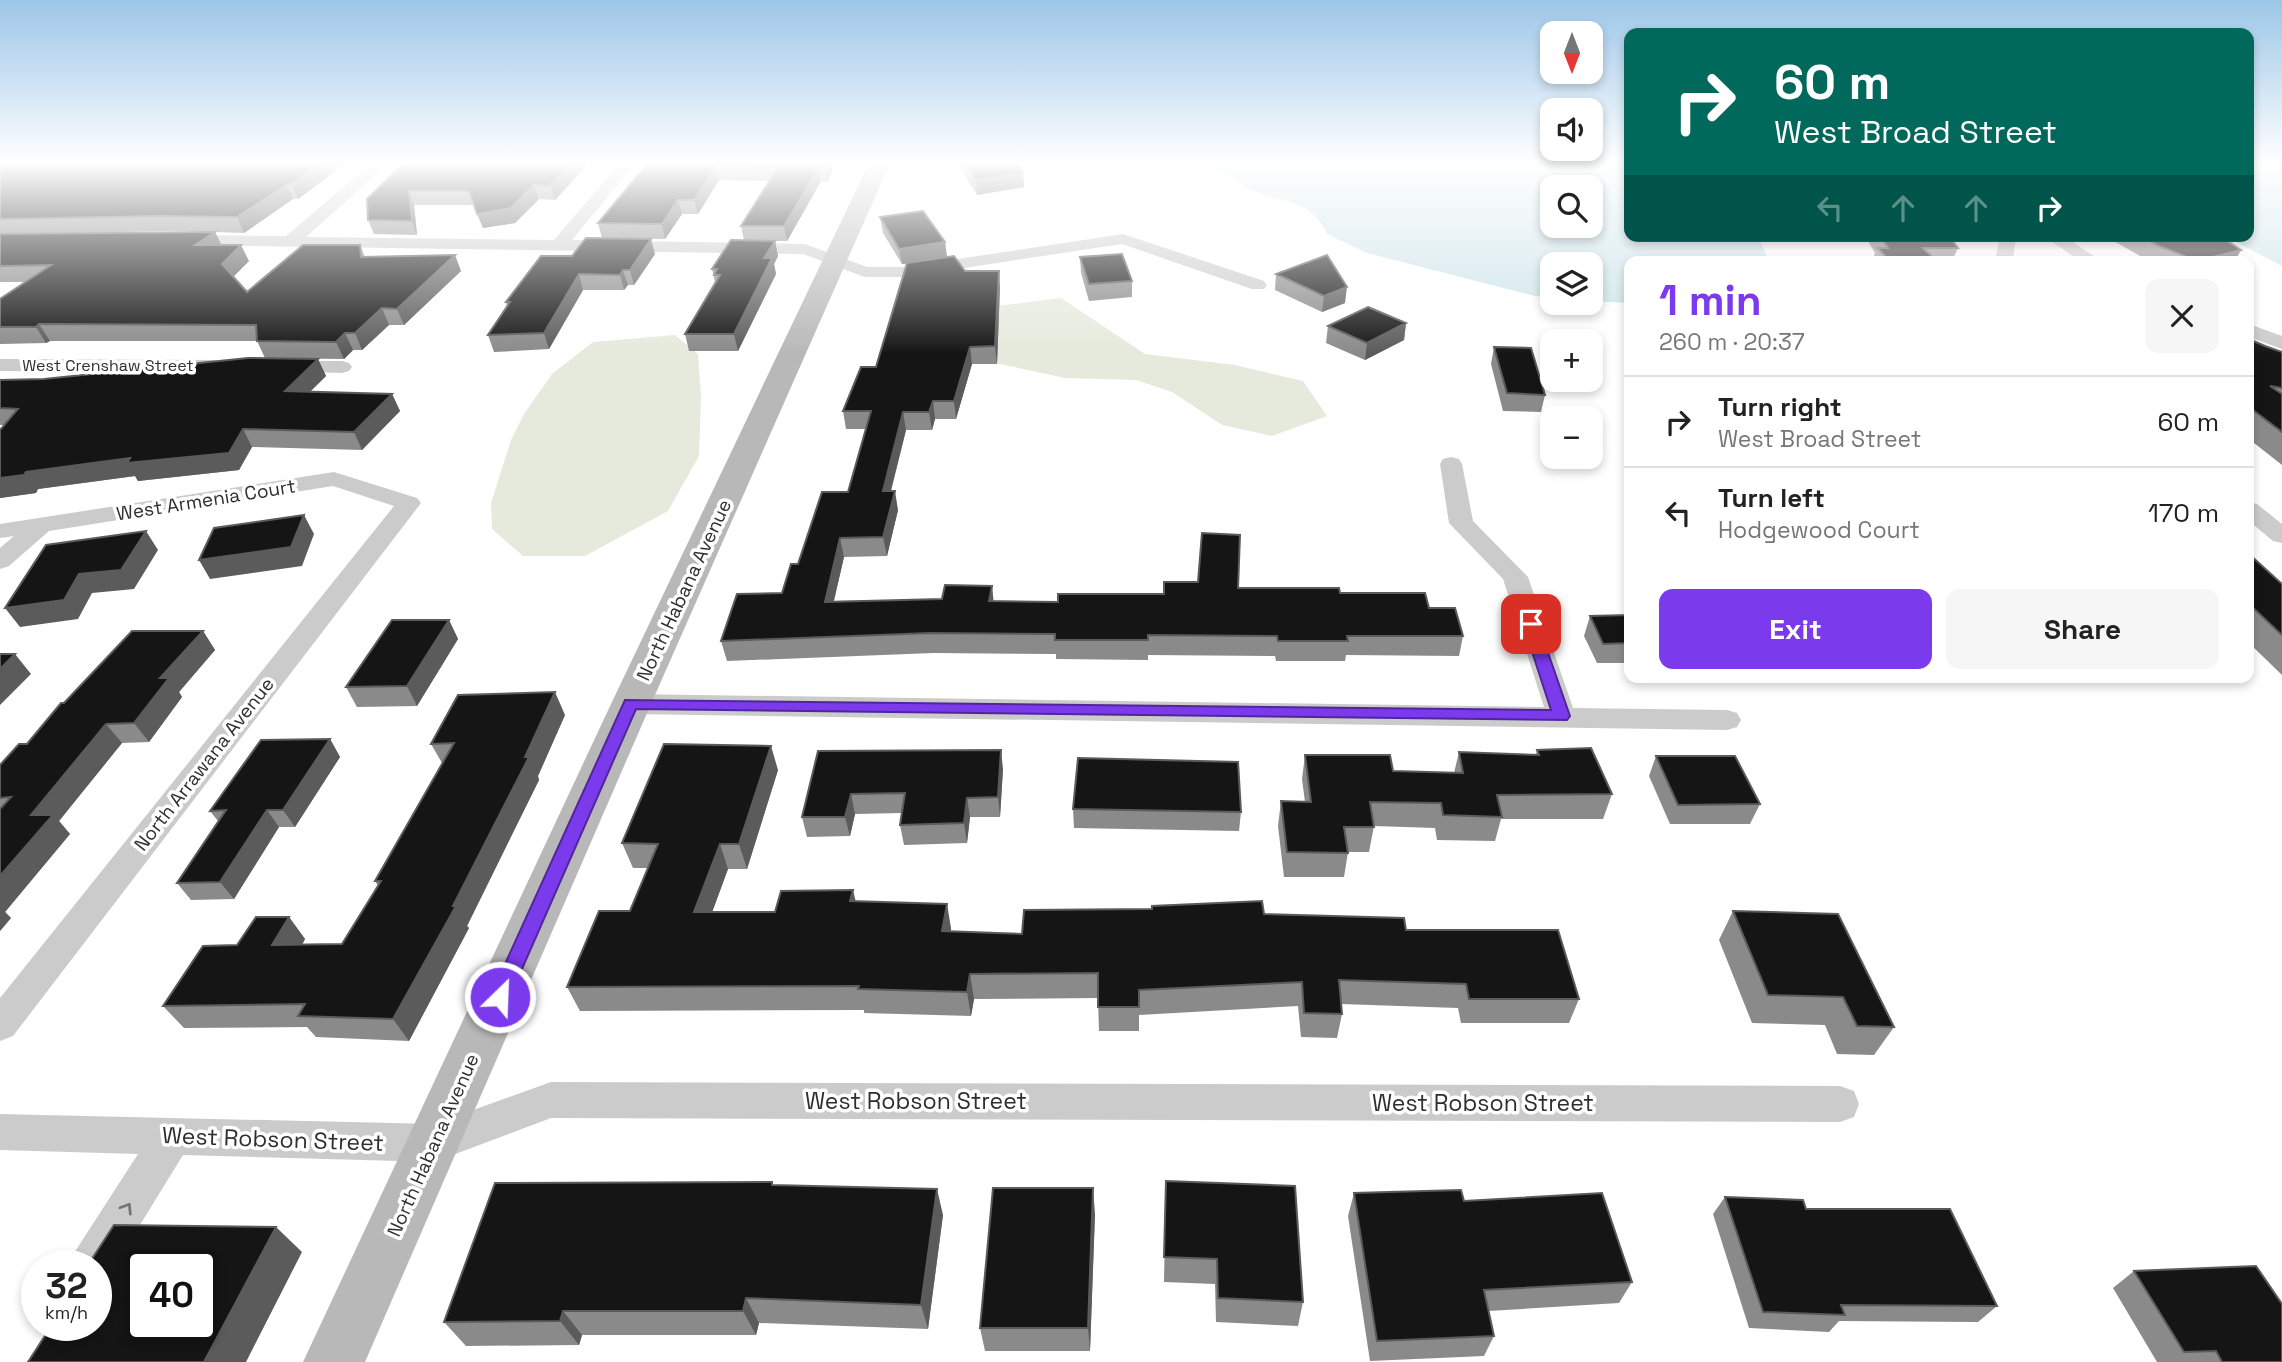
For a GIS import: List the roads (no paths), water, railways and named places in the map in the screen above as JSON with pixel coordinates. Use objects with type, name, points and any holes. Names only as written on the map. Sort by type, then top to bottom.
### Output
[{"type":"street","points":[[291,241],[308,227]]},
{"type":"street","points":[[561,244],[575,227]]},
{"type":"street","name":"North Habana Avenue","points":[[334,1362],[631,704],[852,227]]},
{"type":"street","points":[[166,239],[805,249],[865,272],[905,272],[1123,239],[1258,285]]},
{"type":"street","points":[[2062,242],[2084,256]]},
{"type":"street","points":[[2254,332],[2282,343]]},
{"type":"street","name":"West Crenshaw Street","points":[[0,365],[234,366]]},
{"type":"street","points":[[261,366],[342,367]]},
{"type":"street","points":[[1451,464],[1461,523],[1515,577],[1561,716]]},
{"type":"street","name":"West Armenia Court","points":[[0,531],[334,479],[409,503]]},
{"type":"street","name":"North Arrawana Avenue","points":[[0,1025],[409,503]]},
{"type":"street","points":[[2254,513],[2282,536]]},
{"type":"street","points":[[0,561],[40,526]]},
{"type":"street","points":[[631,704],[1727,720]]},
{"type":"street","name":"West Robson Street","points":[[0,1132],[435,1143],[551,1100],[1840,1104]]},
{"type":"street","points":[[100,1250],[172,1136]]},
{"type":"water","points":[[1323,227],[1540,227],[1540,238],[1603,238],[1603,227],[1624,227],[1624,242],[1761,242],[1767,256],[1624,256],[1624,303],[1603,302],[1603,252],[1540,252],[1540,296],[1367,253],[1327,234]]},
{"type":"water","points":[[2254,227],[2282,227],[2282,266],[2236,242],[2254,242]]}]
